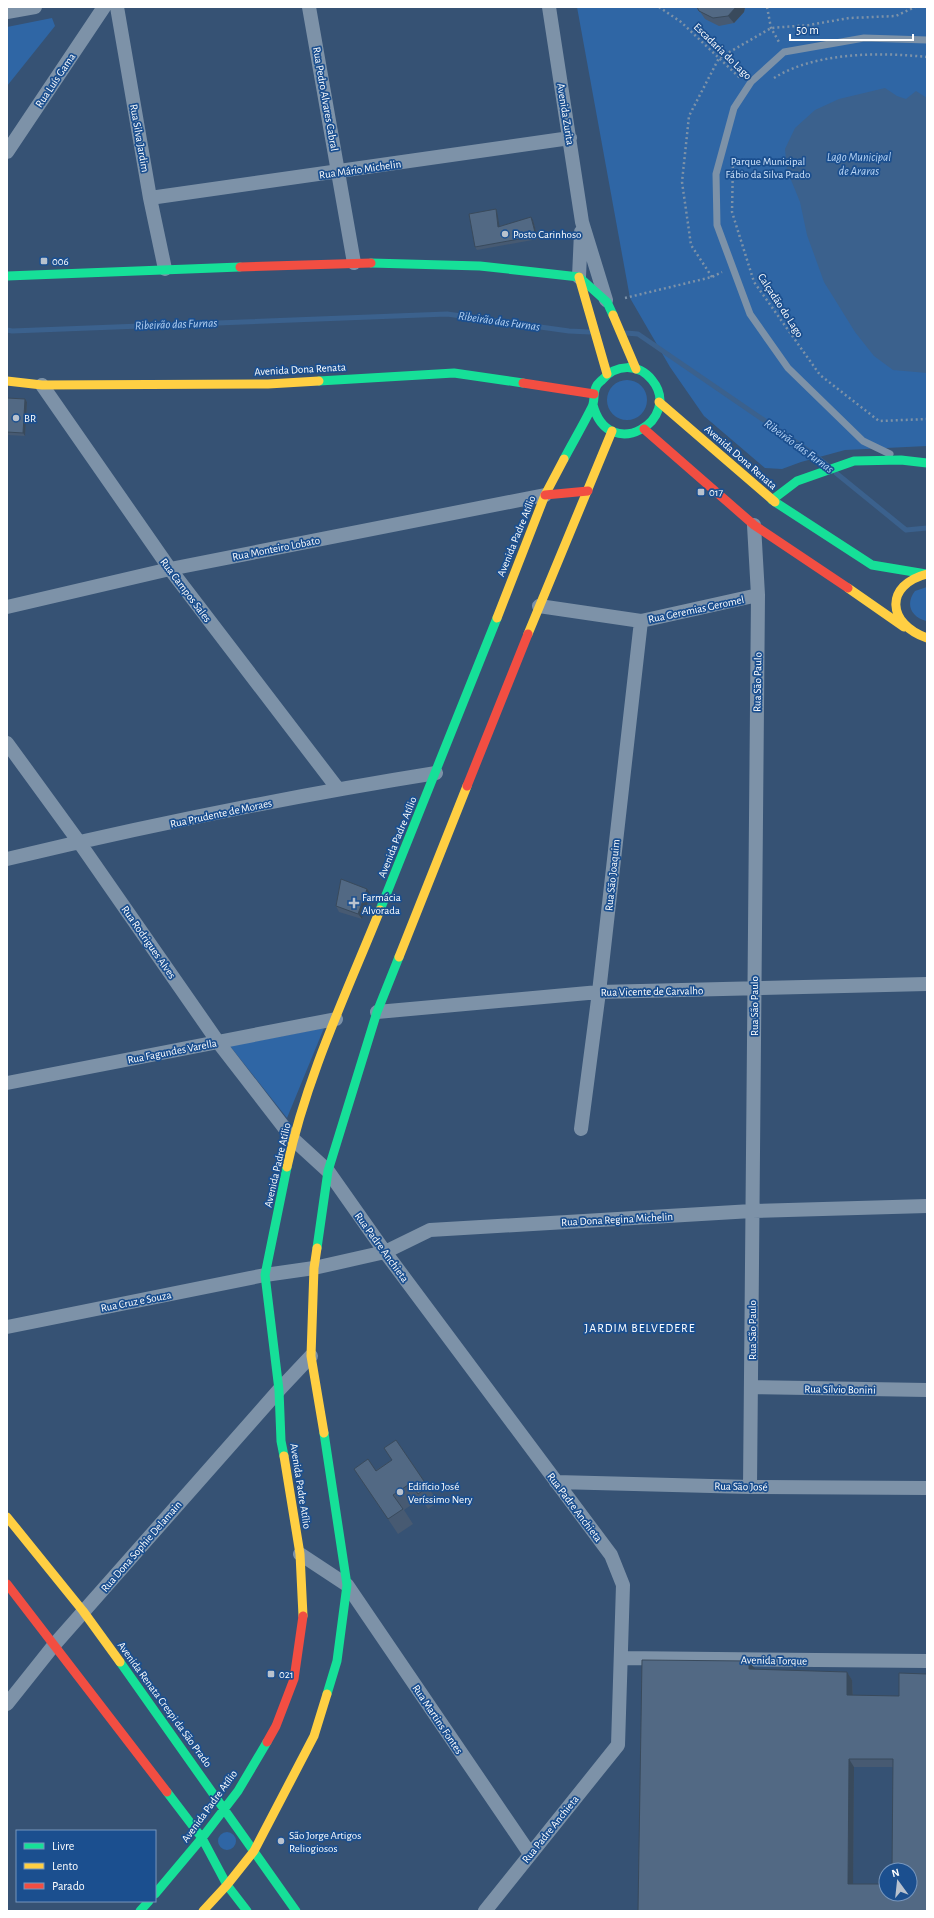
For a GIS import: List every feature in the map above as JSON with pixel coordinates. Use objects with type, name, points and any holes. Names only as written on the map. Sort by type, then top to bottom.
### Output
[{"type":"street","points":[[7,12],[35,7]]},
{"type":"street","name":"Rua Luís Gama","points":[[7,152],[104,7]]},
{"type":"street","name":"Rua Silva Jardim","points":[[117,7],[150,198],[165,269]]},
{"type":"street","name":"Rua Pedro Alvares Cabral","points":[[309,7],[354,263]]},
{"type":"street","name":"Avenida Zurita","points":[[549,7],[582,222],[607,302]]},
{"type":"street","name":"Rua Mário Michelin","points":[[150,198],[570,138]]},
{"type":"street","name":"Avenida Zurita","points":[[579,277],[582,222]]},
{"type":"street","points":[[7,276],[16,277],[165,269],[354,263],[480,266],[579,277],[607,302],[636,369]]},
{"type":"street","points":[[579,277],[607,374]]},
{"type":"street","points":[[616,369],[636,369],[646,374],[653,381],[658,391],[659,402],[657,412],[652,422],[644,429],[634,433],[623,434],[612,431],[603,425],[596,416],[593,405],[596,386],[607,374],[616,369]]},
{"type":"street","name":"Avenida Dona Renata","points":[[7,381],[42,385],[268,384],[454,373],[594,394]]},
{"type":"street","name":"Rua Campos Sales","points":[[42,385],[170,569],[338,789]]},
{"type":"street","name":"Avenida Dona Renata","points":[[659,402],[772,500],[797,481],[854,461],[901,460],[927,463]]},
{"type":"street","name":"Avenida Padre Atílio","points":[[156,1893],[202,1838],[224,1807],[238,1791],[276,1726],[294,1678],[303,1616],[300,1554],[282,1441],[279,1390],[265,1275],[293,1139],[313,1078],[336,1018],[436,773],[545,495],[593,405]]},
{"type":"street","points":[[644,429],[754,526],[843,584],[927,643]]},
{"type":"street","points":[[203,1911],[227,1885],[254,1851],[314,1736],[337,1661],[347,1585],[327,1447],[311,1356],[314,1268],[328,1171],[377,1012],[539,606],[612,431]]},
{"type":"street","points":[[545,495],[588,491]]},
{"type":"street","name":"Rua Monteiro Lobato","points":[[7,607],[170,569],[545,495]]},
{"type":"street","points":[[772,500],[872,565],[926,574]]},
{"type":"street","name":"Rua São Paulo","points":[[750,1487],[758,595],[754,526]]},
{"type":"street","points":[[904,627],[898,618],[896,598],[900,589],[907,581],[916,576],[926,574]]},
{"type":"street","name":"Rua Geremias Geromel","points":[[539,606],[641,621],[758,595]]},
{"type":"street","name":"Rua São Joaquim","points":[[581,1129],[599,992],[641,621]]},
{"type":"street","points":[[917,636],[927,638]]},
{"type":"street","name":"Rua Rodrigues Alves","points":[[7,743],[79,842],[218,1042],[293,1139]]},
{"type":"street","name":"Rua Prudente de Moraes","points":[[7,859],[79,842],[338,789],[436,773]]},
{"type":"street","name":"Rua Vicente de Carvalho","points":[[377,1012],[599,992],[927,984]]},
{"type":"street","name":"Rua Fagundes Varella","points":[[7,1083],[336,1018]]},
{"type":"street","name":"Rua Padre Anchieta","points":[[293,1139],[328,1171],[384,1252],[611,1555],[623,1585],[618,1745],[485,1911]]},
{"type":"street","name":"Rua Dona Regina Michelin","points":[[314,1268],[384,1252],[430,1230],[449,1228],[752,1211],[927,1206]]},
{"type":"street","name":"Rua Cruz e Souza","points":[[7,1326],[265,1275],[314,1268]]},
{"type":"street","name":"Rua Dona Sophie Delamain","points":[[7,1704],[83,1611],[311,1356]]},
{"type":"street","name":"Rua Sílvio Bonini","points":[[752,1388],[927,1390]]},
{"type":"street","name":"Rua São José","points":[[556,1482],[750,1487],[927,1488]]},
{"type":"street","name":"Avenida Renata Crespi da São Prado","points":[[7,1517],[83,1611],[224,1807],[296,1911]]},
{"type":"street","points":[[300,1554],[347,1585]]},
{"type":"street","points":[[7,1584],[202,1838],[227,1885],[247,1911]]},
{"type":"street","name":"Rua Martins Fontes","points":[[347,1585],[530,1854]]},
{"type":"street","name":"Avenida Torque","points":[[621,1658],[927,1661]]},
{"type":"street","points":[[140,1911],[148,1902]]},
{"type":"lane","points":[[901,460],[863,441],[788,368],[750,314],[717,225],[716,174],[734,108],[748,86],[784,52],[864,38],[927,40]]},
{"type":"path","name":"Escadaria do Lago","points":[[659,7],[681,22],[748,86]]},
{"type":"path","points":[[767,7],[771,28],[794,68]]},
{"type":"path","points":[[712,278],[691,244],[682,182],[689,116],[719,58],[771,28],[809,25],[849,18],[896,16],[915,7]]},
{"type":"path","points":[[771,81],[807,62],[859,55],[905,55],[927,57]]},
{"type":"path","name":"Calçadão do Lago","points":[[733,158],[732,212],[754,282],[820,375],[878,421],[927,419]]},
{"type":"path","points":[[607,302],[712,278],[733,267]]},
{"type":"green space","name":"Parque Municipal Fábio da Silva Prado","points":[[577,7],[927,7],[927,446],[845,450],[801,462],[782,469],[765,468],[704,416],[670,367],[630,298]]},
{"type":"green space","points":[[52,18],[55,26],[7,86],[7,27]]},
{"type":"green space","points":[[631,380],[638,383],[644,389],[647,400],[646,408],[638,417],[631,420],[623,420],[616,417],[608,408],[607,396],[610,389],[619,381]]},
{"type":"green space","points":[[927,587],[926,621],[913,613],[910,601],[915,591]]},
{"type":"green space","points":[[324,1028],[287,1118],[230,1046]]},
{"type":"green space","points":[[227,1832],[233,1835],[236,1841],[233,1847],[227,1850],[221,1847],[218,1841],[221,1835]]},
{"type":"water","name":"Lago Municipal de Araras","points":[[885,88],[897,96],[906,99],[916,91],[927,98],[927,373],[893,370],[874,356],[855,332],[824,282],[807,235],[800,202],[787,170],[785,149],[795,128],[815,110],[839,99]]},
{"type":"building","points":[[697,7],[736,7],[728,16],[713,18],[699,11]]},
{"type":"building","name":"Posto Carinhoso","points":[[496,209],[498,227],[531,217],[536,236],[475,247],[469,214]]},
{"type":"building","name":"BR","points":[[7,398],[25,399],[23,433],[7,432]]},
{"type":"building","name":"Farmácia Alvorada","points":[[341,879],[367,889],[358,914],[336,906]]},
{"type":"building","name":"Edifício José Veríssimo Nery","points":[[396,1440],[428,1487],[418,1494],[411,1483],[393,1495],[403,1509],[388,1519],[354,1469],[368,1459],[376,1471],[392,1460],[384,1448]]},
{"type":"building","points":[[642,1660],[749,1661],[749,1669],[847,1672],[847,1695],[899,1696],[899,1673],[927,1674],[927,1911],[638,1911]],"holes":[[[849,1759],[893,1759],[892,1862],[918,1862],[918,1902],[878,1902],[878,1884],[848,1884]]]},
{"type":"waterway","name":"Ribeirão das Furnas","points":[[7,330],[447,314],[569,331],[590,332]]},
{"type":"waterway","name":"Ribeirão das Furnas","points":[[626,333],[638,334],[812,453],[827,465]]},
{"type":"waterway","name":"Ribeirão das Furnas","points":[[836,473],[906,530],[927,528]]},
{"type":"traffic: fast","points":[[371,263],[480,266],[579,277],[607,302],[613,315]]},
{"type":"traffic: fast","points":[[7,276],[240,267]]},
{"type":"traffic: fast","points":[[564,459],[592,407],[596,386],[608,375],[620,368],[634,368],[646,374],[652,380],[659,395],[659,409],[652,421],[640,430],[627,434],[613,432],[601,423],[593,405]]},
{"type":"traffic: fast","points":[[319,381],[454,373],[523,383]]},
{"type":"traffic: fast","points":[[772,500],[797,481],[854,461],[901,460],[927,463]]},
{"type":"traffic: fast","points":[[775,502],[872,565],[926,574]]},
{"type":"traffic: fast","points":[[380,910],[497,618]]},
{"type":"traffic: fast","points":[[317,1248],[328,1171],[377,1012],[399,957]]},
{"type":"traffic: fast","points":[[284,1456],[281,1441],[279,1390],[265,1275],[287,1167]]},
{"type":"traffic: fast","points":[[324,1433],[347,1585],[337,1661],[327,1694]]},
{"type":"traffic: fast","points":[[120,1662],[296,1911]]},
{"type":"traffic: fast","points":[[156,1893],[202,1838],[238,1791],[267,1742]]},
{"type":"traffic: fast","points":[[167,1792],[202,1838],[227,1885],[247,1911]]},
{"type":"traffic: fast","points":[[140,1911],[148,1902]]},
{"type":"traffic: slow","points":[[579,277],[607,374]]},
{"type":"traffic: slow","points":[[613,315],[636,369]]},
{"type":"traffic: slow","points":[[7,381],[42,385],[268,384],[319,381]]},
{"type":"traffic: slow","points":[[659,402],[775,502]]},
{"type":"traffic: slow","points":[[528,634],[612,431]]},
{"type":"traffic: slow","points":[[497,618],[545,495],[564,459]]},
{"type":"traffic: slow","points":[[927,574],[913,579],[903,587],[898,595],[896,605],[898,614],[904,624],[914,632],[927,638]]},
{"type":"traffic: slow","points":[[848,588],[904,627]]},
{"type":"traffic: slow","points":[[399,957],[467,786]]},
{"type":"traffic: slow","points":[[287,1167],[295,1134],[316,1069],[380,910]]},
{"type":"traffic: slow","points":[[317,1248],[314,1268],[311,1356],[324,1433]]},
{"type":"traffic: slow","points":[[284,1456],[300,1554],[303,1616]]},
{"type":"traffic: slow","points":[[7,1517],[83,1611],[120,1662]]},
{"type":"traffic: slow","points":[[203,1911],[227,1885],[254,1851],[314,1736],[327,1694]]},
{"type":"traffic: jam","points":[[240,267],[371,263]]},
{"type":"traffic: jam","points":[[523,383],[594,394]]},
{"type":"traffic: jam","points":[[644,429],[754,525],[848,588]]},
{"type":"traffic: jam","points":[[545,495],[588,491]]},
{"type":"traffic: jam","points":[[467,786],[528,634]]},
{"type":"traffic: jam","points":[[7,1584],[167,1792]]},
{"type":"traffic: jam","points":[[267,1742],[276,1726],[294,1679],[303,1616]]},
{"type":"place","name":"Posto Carinhoso","points":[[505,234]]},
{"type":"place","name":"006","points":[[44,261]]},
{"type":"place","name":"BR","points":[[16,418]]},
{"type":"place","name":"017","points":[[701,492]]},
{"type":"place","name":"Farmácia Alvorada","points":[[354,903]]},
{"type":"place","name":"Edifício José Veríssimo Nery","points":[[400,1492]]},
{"type":"place","name":"021","points":[[271,1674]]},
{"type":"place","name":"São Jorge Artigos Reliogiosos","points":[[281,1841]]},
{"type":"district","name":"JARDIM BELVEDERE","points":[[640,1328]]}]
